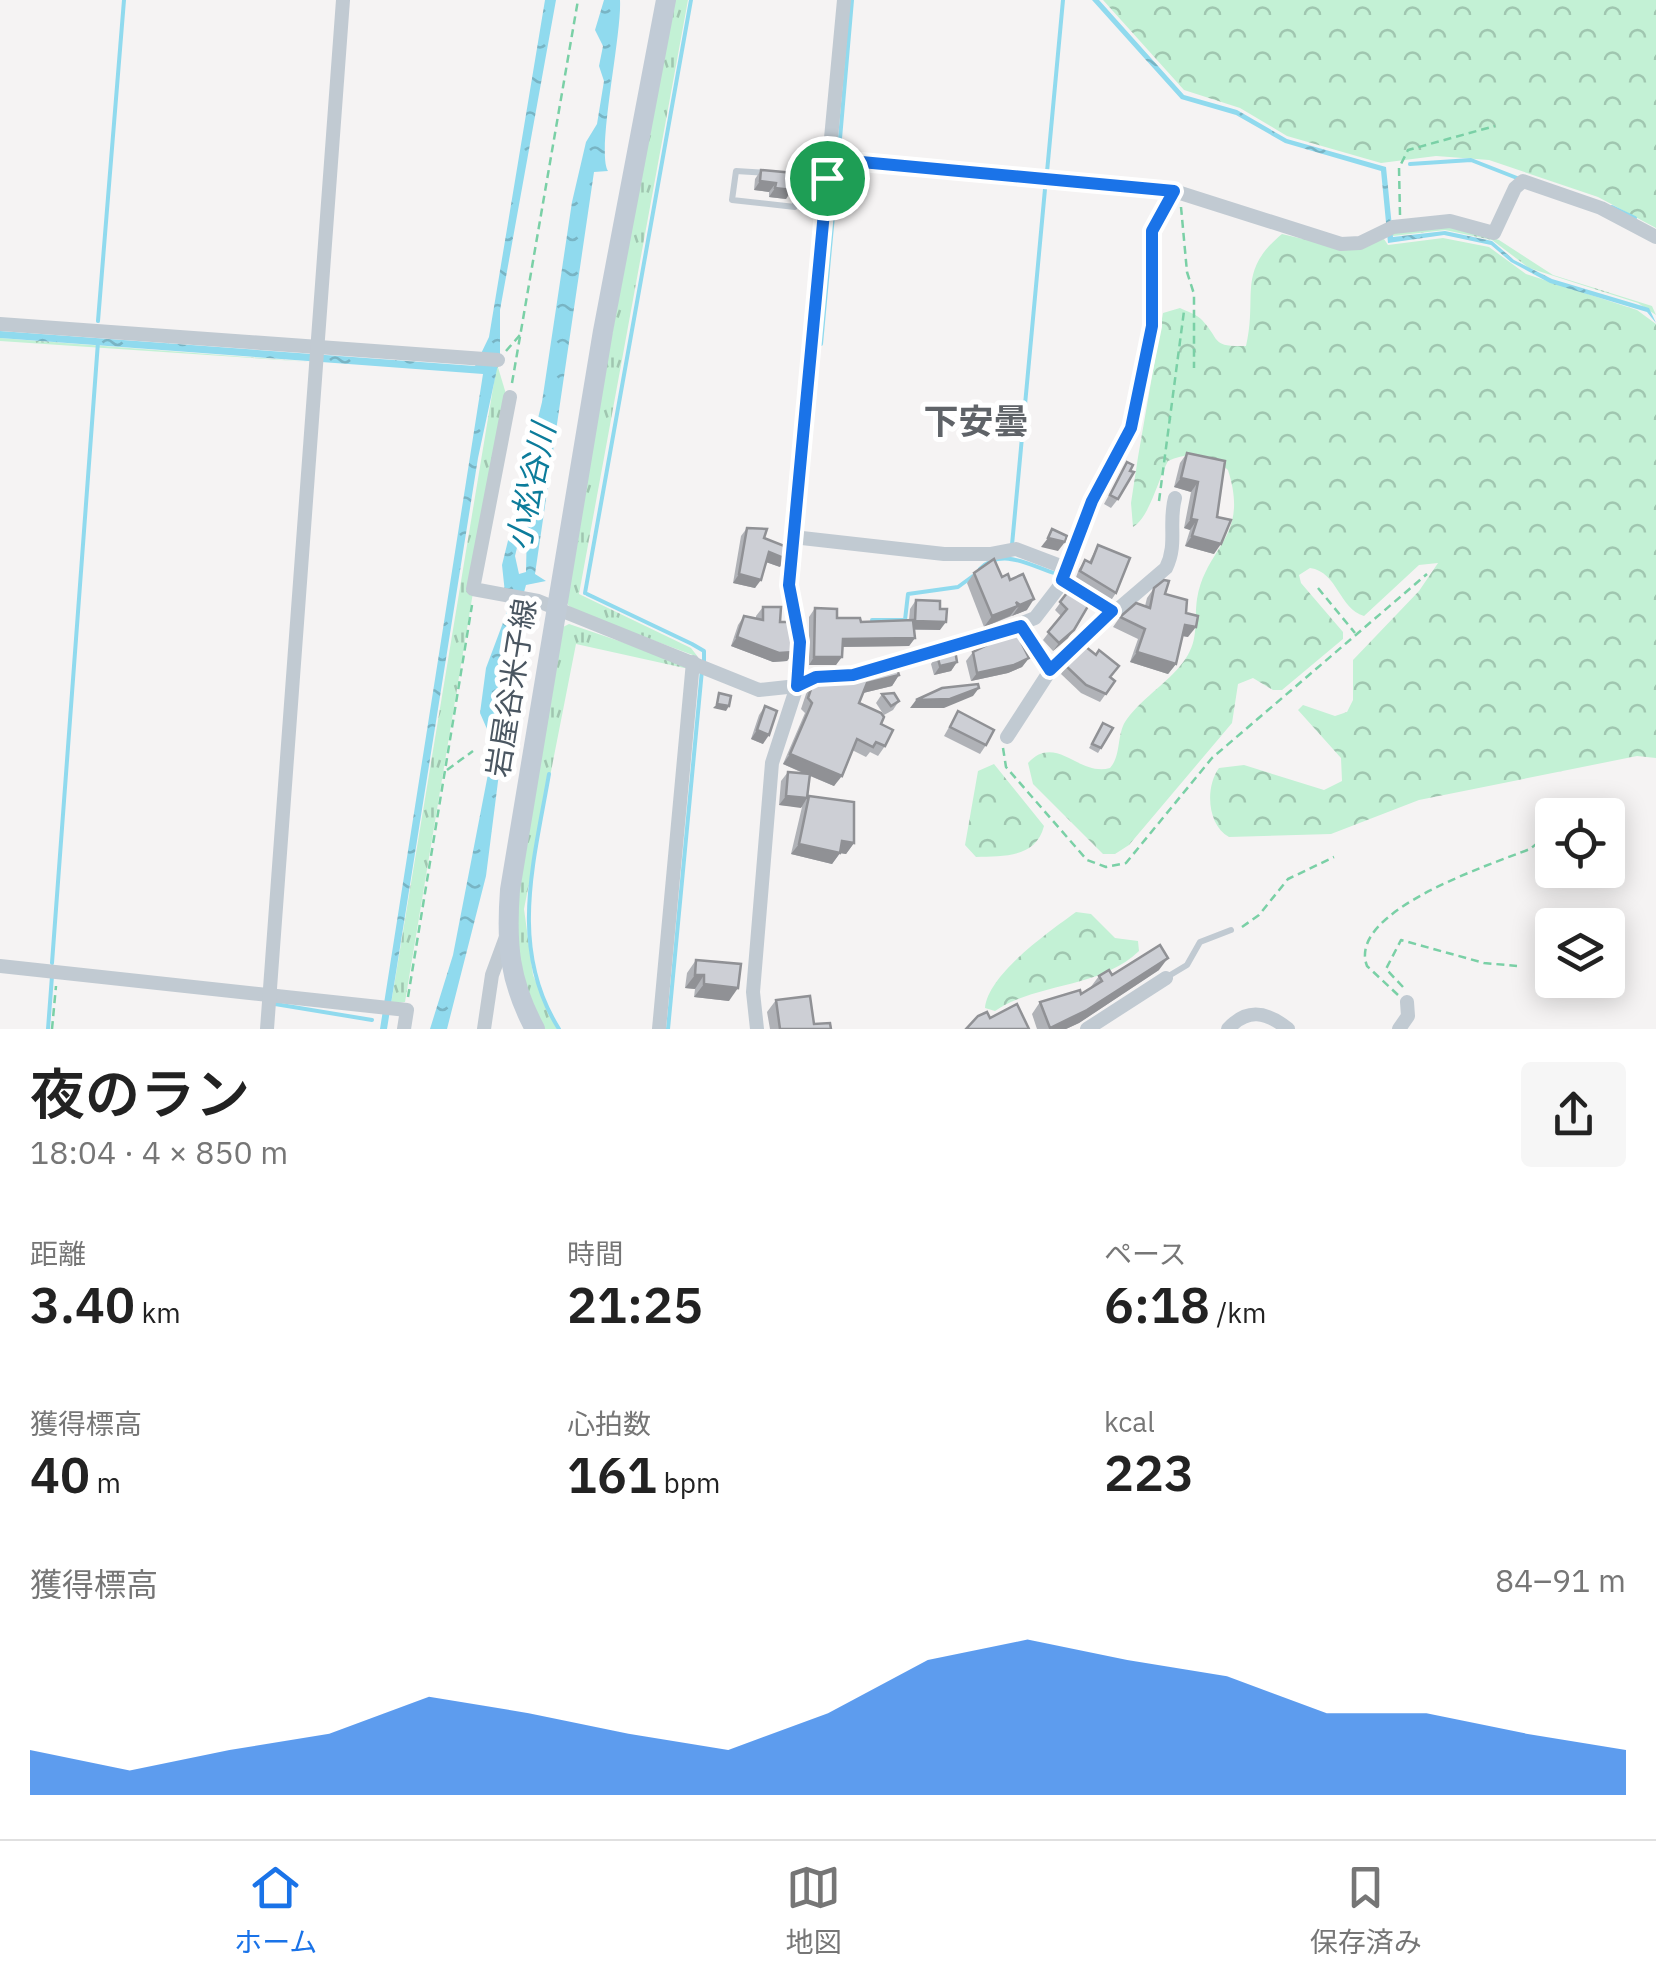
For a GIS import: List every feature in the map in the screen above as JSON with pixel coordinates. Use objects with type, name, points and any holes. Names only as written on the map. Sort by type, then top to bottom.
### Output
[{"type":"main road","name":"岩屋谷米子線","points":[[534,1029],[510,976],[506,937],[510,890],[547,605],[666,0]]},
{"type":"street","points":[[266,1029],[342,0]]},
{"type":"street","points":[[757,1029],[753,992],[772,763],[797,686],[800,642],[789,585],[792,537],[844,0]]},
{"type":"street","points":[[829,159],[1173,193],[1332,243],[1360,243],[1392,228],[1458,221],[1494,234],[1523,181],[1601,208],[1656,237]]},
{"type":"street","points":[[510,397],[479,591],[547,605],[758,690],[797,686],[816,677],[853,675],[1021,626],[1035,618],[1067,578],[1092,501],[1131,428],[1152,326],[1152,231],[1173,193]]},
{"type":"street","points":[[0,324],[498,360]]},
{"type":"street","points":[[1007,738],[1050,670],[1112,611],[1162,573],[1175,550],[1171,513],[1174,498]]},
{"type":"street","points":[[792,537],[944,554],[990,554],[1016,549],[1067,578]]},
{"type":"street","points":[[1021,626],[1050,670]]},
{"type":"street","points":[[658,1029],[700,665]]},
{"type":"street","points":[[484,1029],[492,974],[506,937]]},
{"type":"street","points":[[0,966],[394,1008],[404,1029]]},
{"type":"street","points":[[1087,1029],[1166,978]]},
{"type":"street","points":[[1400,1029],[1408,1016],[1407,1002]]},
{"type":"street","points":[[1228,1029],[1240,1016],[1254,1013],[1288,1029]]},
{"type":"lane","points":[[796,175],[795,206],[732,200],[736,171],[796,175],[827,178]]},
{"type":"lane","points":[[1162,573],[1169,572],[1180,552]]},
{"type":"lane","points":[[1086,593],[1112,611]]},
{"type":"lane","points":[[1166,978],[1187,965],[1200,942],[1233,931]]},
{"type":"path","points":[[510,397],[578,0]]},
{"type":"path","points":[[1392,228],[1400,158],[1408,150],[1495,126]]},
{"type":"path","points":[[1173,193],[1184,210],[1187,272],[1194,294],[1194,368]]},
{"type":"path","points":[[1159,502],[1184,312]]},
{"type":"path","points":[[498,360],[521,334]]},
{"type":"path","points":[[1007,738],[1002,758],[1020,786],[1087,860],[1097,866],[1117,866],[1137,854],[1212,758],[1427,574]]},
{"type":"path","points":[[1318,588],[1356,634]]},
{"type":"path","points":[[394,1008],[446,771],[479,591]]},
{"type":"path","points":[[446,771],[473,751]]},
{"type":"path","points":[[1407,1002],[1367,966],[1365,944],[1372,934],[1420,894],[1535,845]]},
{"type":"path","points":[[1233,931],[1259,915],[1288,879],[1334,858]]},
{"type":"path","points":[[1407,1002],[1400,982],[1386,969],[1401,940],[1464,959],[1517,966]]},
{"type":"path","points":[[52,1029],[58,970]]},
{"type":"green space","points":[[671,0],[688,0],[579,594],[691,648],[698,657],[577,612],[568,605],[566,595]]},
{"type":"green space","points":[[1103,0],[1656,0],[1656,228],[1598,197],[1489,160],[1436,156],[1381,163],[1287,136],[1240,108],[1184,90]]},
{"type":"green space","points":[[1450,222],[1499,240],[1553,275],[1652,306],[1656,315],[1638,303],[1529,268],[1492,240],[1445,230],[1393,236],[1393,230]]},
{"type":"green space","points":[[1282,234],[1341,248],[1384,239],[1388,245],[1443,238],[1489,247],[1526,274],[1637,310],[1656,324],[1656,758],[1637,756],[1419,800],[1331,834],[1229,837],[1216,824],[1210,805],[1219,768],[1244,765],[1324,790],[1342,781],[1341,758],[1298,710],[1303,705],[1335,716],[1347,712],[1353,700],[1353,660],[1419,591],[1438,563],[1419,565],[1364,616],[1349,606],[1327,576],[1310,568],[1299,575],[1301,583],[1343,632],[1343,639],[1282,690],[1273,690],[1253,678],[1238,684],[1232,723],[1129,845],[1115,854],[1103,854],[1033,784],[1028,763],[1048,752],[1088,767],[1110,768],[1127,719],[1173,674],[1190,651],[1197,599],[1230,527],[1233,493],[1228,470],[1214,460],[1199,456],[1176,458],[1168,461],[1148,507],[1133,527],[1131,503],[1163,313],[1180,308],[1200,318],[1221,343],[1246,346],[1254,273],[1259,260]]},
{"type":"green space","points":[[0,338],[311,362],[0,341]]},
{"type":"green space","points":[[497,364],[506,394],[405,1002],[391,1004]]},
{"type":"green space","points":[[569,624],[684,663],[689,669],[576,644],[524,909],[533,975],[557,1029],[545,1029],[522,982],[513,920],[561,628]]},
{"type":"green space","points":[[994,764],[1044,826],[1026,850],[976,857],[965,845],[978,771]]},
{"type":"green space","points":[[1076,912],[1091,914],[1115,938],[1138,941],[1139,951],[1106,972],[1030,995],[995,1011],[985,1008],[997,981],[1008,968]]},
{"type":"water","points":[[545,0],[556,0],[500,310],[500,355],[478,458],[387,1029],[380,1029],[483,374],[0,338],[0,331],[475,366],[489,337]]},
{"type":"water","name":"小松谷川","points":[[604,0],[620,0],[605,141],[608,171],[594,172],[535,574],[546,581],[526,585],[501,676],[503,742],[486,876],[447,1029],[430,1029],[453,955],[488,774],[490,736],[480,713],[486,668],[507,612],[502,565],[542,402],[572,202],[586,142],[597,124],[604,81],[599,66],[603,46],[595,30]],"holes":[[[527,524],[526,572],[519,574],[515,556],[522,527]]]},
{"type":"water","points":[[1092,0],[1099,0],[1184,95],[1237,110],[1287,139],[1386,167],[1393,237],[1445,231],[1492,241],[1514,260],[1552,279],[1649,308],[1656,323],[1647,312],[1550,283],[1511,262],[1491,245],[1444,235],[1388,243],[1381,171],[1285,143],[1236,115],[1181,99]]},
{"type":"building","points":[[761,170],[794,173],[792,190],[760,181]]},
{"type":"building","points":[[1187,453],[1225,461],[1217,517],[1231,520],[1221,544],[1192,536],[1197,520],[1191,519],[1198,482],[1181,478]]},
{"type":"building","points":[[1127,462],[1133,465],[1130,471],[1134,472],[1118,499],[1110,495]]},
{"type":"building","points":[[747,528],[767,529],[764,538],[787,547],[786,559],[769,552],[761,580],[739,574]]},
{"type":"building","points":[[1052,529],[1067,536],[1065,542],[1048,538]]},
{"type":"building","points":[[1098,545],[1130,558],[1116,593],[1080,571],[1085,560],[1091,563]]},
{"type":"building","points":[[994,559],[1002,577],[1008,574],[1010,580],[1023,574],[1034,599],[1020,605],[1016,602],[1018,606],[992,616],[974,573]]},
{"type":"building","points":[[1164,580],[1169,581],[1165,594],[1187,600],[1186,613],[1198,616],[1196,627],[1185,625],[1176,664],[1137,652],[1145,629],[1120,617],[1136,603],[1150,608],[1154,588]]},
{"type":"building","points":[[1074,584],[1094,596],[1074,630],[1059,643],[1048,632],[1067,609],[1060,602]]},
{"type":"building","points":[[916,600],[940,601],[940,609],[947,609],[946,622],[915,621]]},
{"type":"building","points":[[763,607],[781,607],[780,622],[793,622],[794,652],[779,653],[737,637],[744,616],[763,620]]},
{"type":"building","points":[[815,608],[837,609],[837,618],[860,618],[861,622],[913,620],[915,638],[843,639],[842,657],[814,657]]},
{"type":"building","points":[[1022,628],[1029,640],[1022,644],[1029,658],[977,673],[973,652]]},
{"type":"building","points":[[1086,647],[1096,655],[1099,650],[1119,666],[1110,677],[1115,681],[1106,694],[1086,685],[1066,666]]},
{"type":"building","points":[[955,650],[957,662],[940,666],[937,655]]},
{"type":"building","points":[[896,666],[899,675],[867,683],[859,703],[881,713],[881,724],[893,730],[885,746],[876,742],[873,747],[857,739],[842,776],[790,754],[812,703],[808,698],[813,683]]},
{"type":"building","points":[[978,684],[979,688],[950,699],[916,700],[942,688]]},
{"type":"building","points":[[719,693],[731,696],[729,706],[717,704]]},
{"type":"building","points":[[894,693],[899,701],[891,706],[882,694]]},
{"type":"building","points":[[765,706],[777,711],[769,735],[757,730]]},
{"type":"building","points":[[958,711],[994,730],[986,745],[950,727]]},
{"type":"building","points":[[1103,723],[1113,728],[1101,748],[1092,744]]},
{"type":"building","points":[[788,772],[810,774],[807,798],[786,796]]},
{"type":"building","points":[[809,796],[854,802],[854,843],[842,841],[840,853],[799,844]]},
{"type":"building","points":[[1160,945],[1168,958],[1087,1010],[1050,1028],[1040,1002],[1080,990],[1081,994],[1102,981],[1099,976],[1109,970],[1112,975]]},
{"type":"building","points":[[696,960],[741,964],[738,988],[704,984],[704,975],[695,975]]},
{"type":"building","points":[[810,996],[814,1024],[830,1023],[831,1029],[780,1029],[776,1000]]},
{"type":"building","points":[[1017,1004],[1029,1029],[966,1029],[978,1016],[987,1012],[990,1018]]},
{"type":"waterway","points":[[98,321],[124,0]]},
{"type":"waterway","points":[[585,593],[691,0]]},
{"type":"waterway","points":[[839,150],[852,0]]},
{"type":"waterway","points":[[1047,172],[1063,0]]},
{"type":"waterway","points":[[1410,164],[1471,160],[1517,178]]},
{"type":"waterway","points":[[821,344],[837,173]]},
{"type":"waterway","points":[[1012,545],[1045,189]]},
{"type":"waterway","points":[[1612,207],[1635,218]]},
{"type":"waterway","points":[[52,963],[98,342]]},
{"type":"waterway","points":[[980,569],[989,562],[1007,559],[1057,574]]},
{"type":"waterway","points":[[872,620],[905,620],[908,594],[958,587],[973,576]]},
{"type":"waterway","points":[[587,594],[692,644],[704,651],[704,661]]},
{"type":"waterway","points":[[668,1029],[702,670]]},
{"type":"waterway","points":[[549,774],[532,872],[529,936],[543,998],[559,1029]]},
{"type":"waterway","points":[[48,1029],[52,976]]},
{"type":"waterway","points":[[275,1004],[372,1020]]},
{"type":"district","name":"下安曇","points":[[976,422]]},
{"type":"route","points":[[829,159],[1174,191],[1152,231],[1152,326],[1131,428],[1092,501],[1062,580],[1112,611],[1050,670],[1021,626],[846,677],[816,677],[797,686],[800,642],[791,614],[789,585],[827,178],[829,159]]}]
